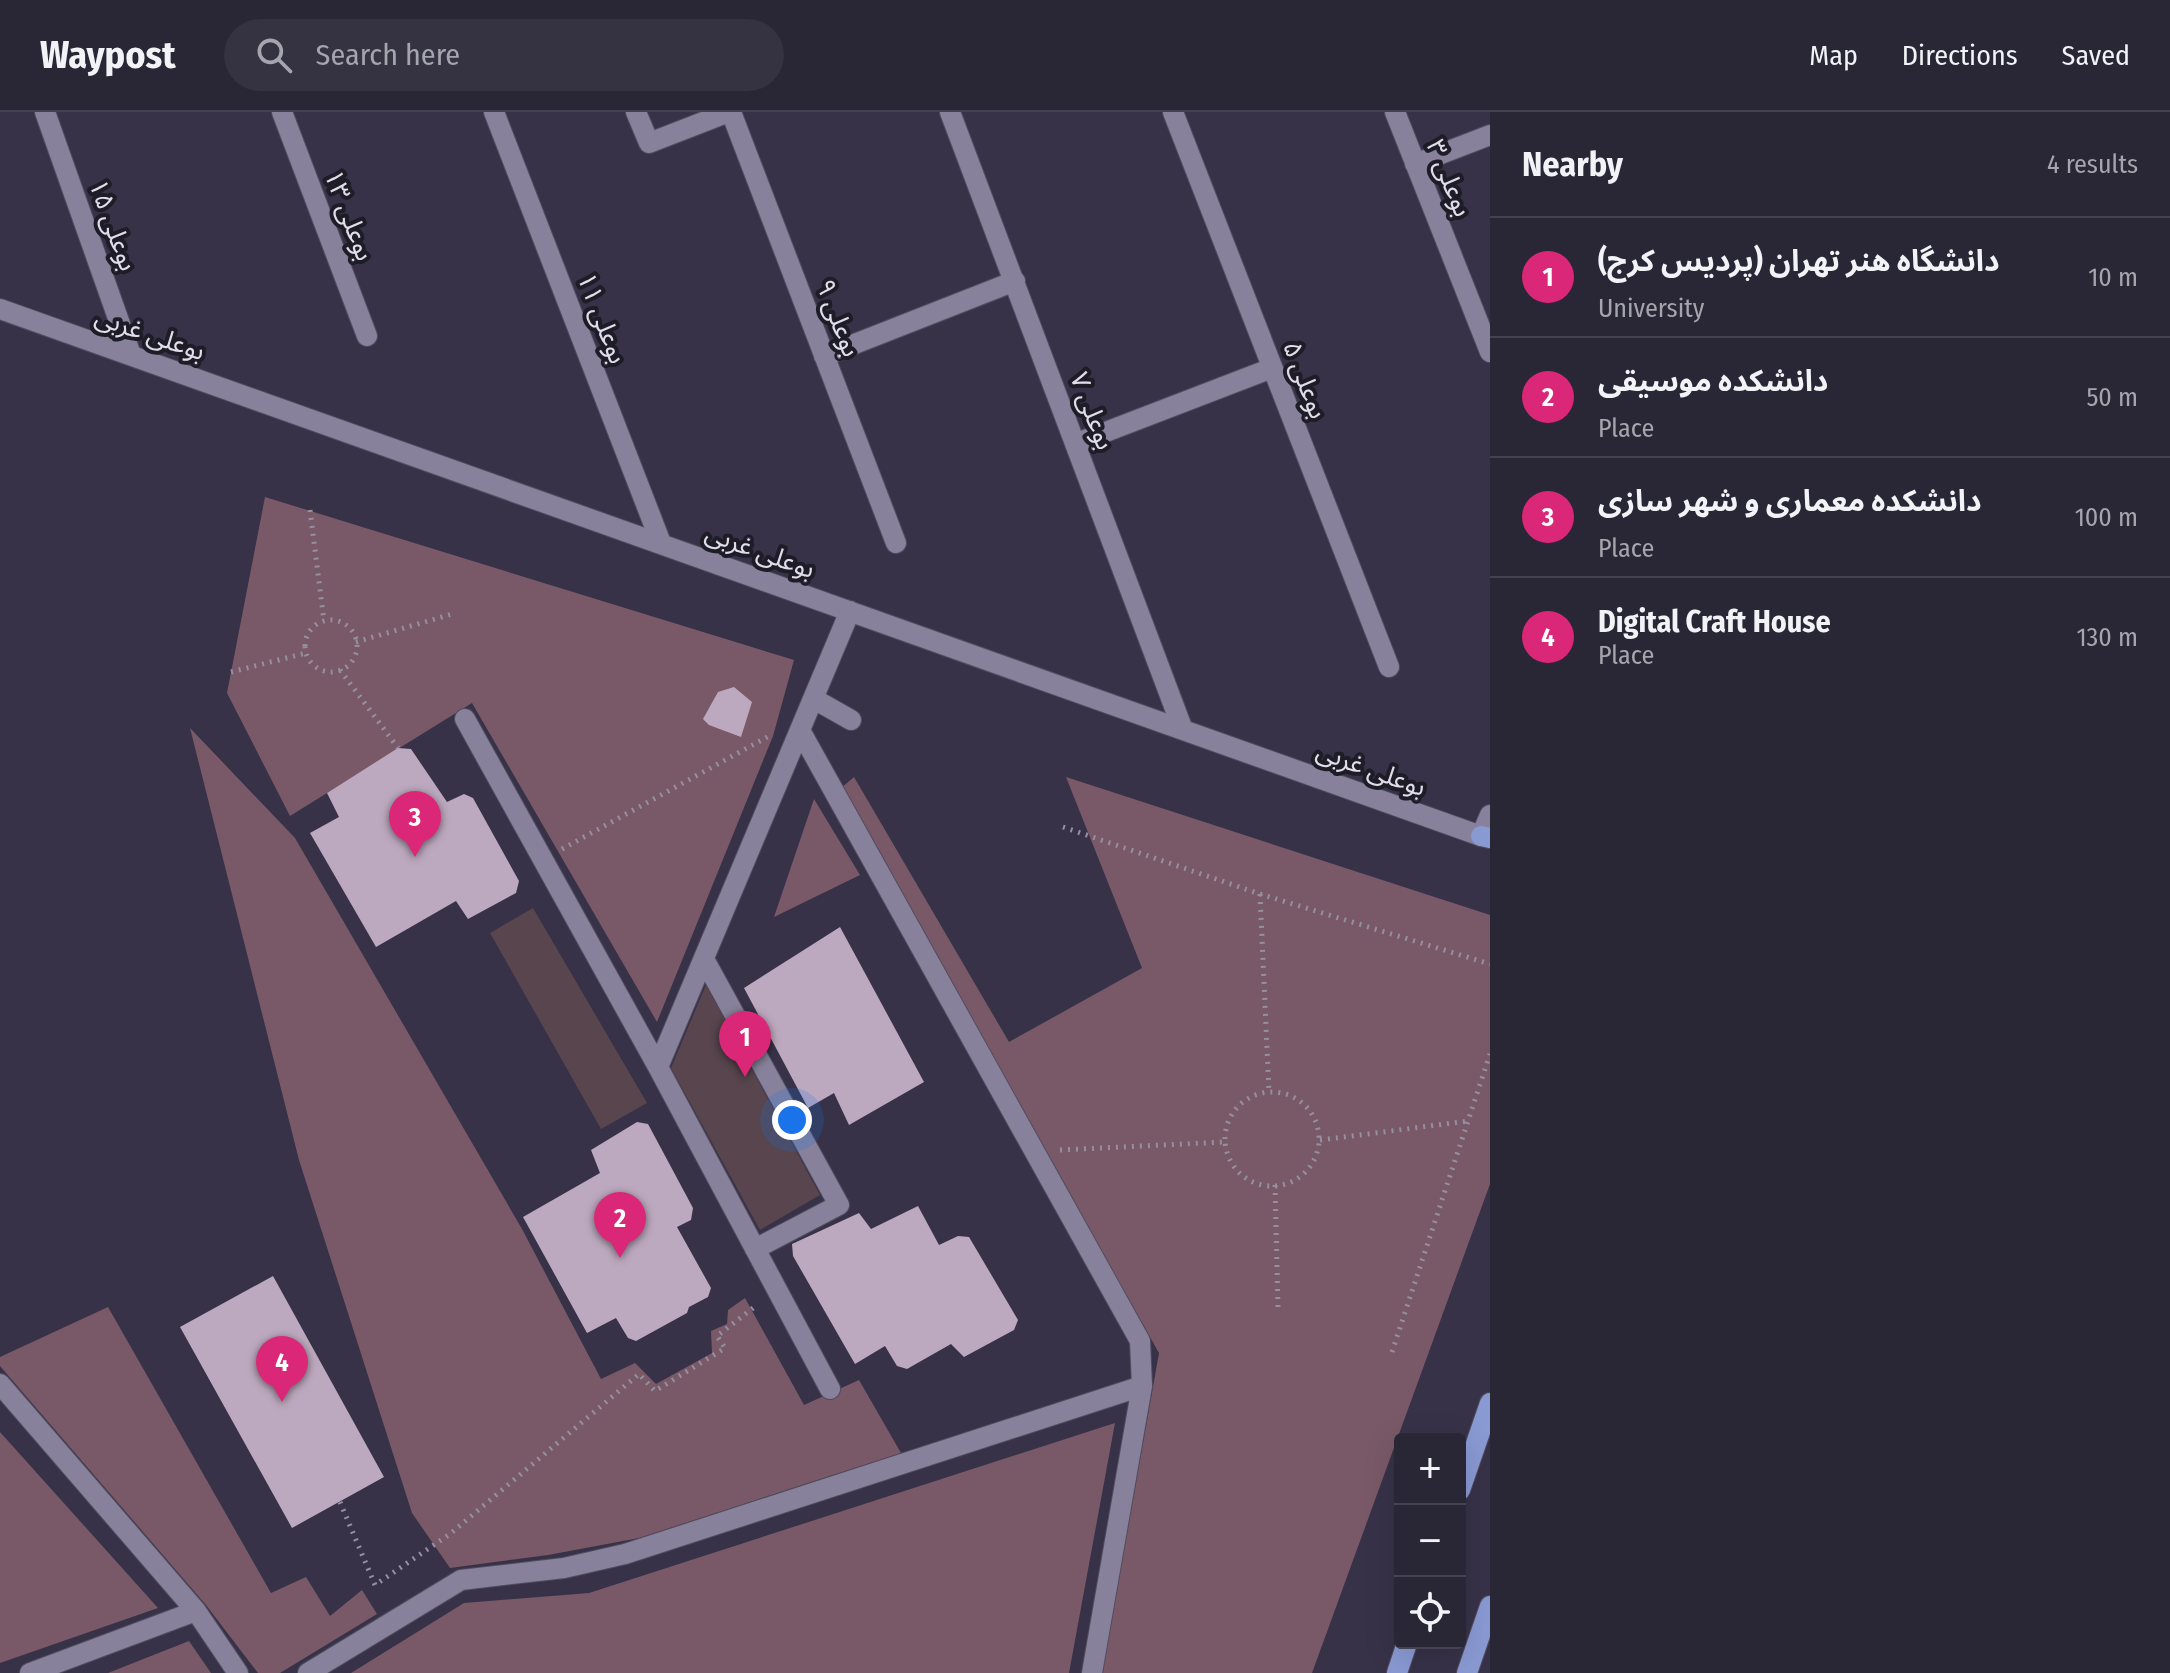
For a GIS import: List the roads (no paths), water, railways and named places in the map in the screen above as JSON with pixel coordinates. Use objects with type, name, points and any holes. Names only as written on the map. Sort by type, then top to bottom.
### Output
[{"type":"main road","points":[[1466,1473],[1490,1403]]},
{"type":"main road","points":[[1467,1673],[1490,1606]]},
{"type":"main road","points":[[1397,1673],[1405,1649]]},
{"type":"street","name":"بوعلی ۱۵","points":[[45,112],[131,355]]},
{"type":"street","name":"بوعلی ۱۳","points":[[282,112],[367,336]]},
{"type":"street","name":"بوعلی ۱۱","points":[[494,112],[661,543]]},
{"type":"street","points":[[636,112],[649,143],[730,112]]},
{"type":"street","name":"بوعلی ۹","points":[[730,112],[896,543]]},
{"type":"street","name":"بوعلی ۷","points":[[950,112],[1183,730]]},
{"type":"street","name":"بوعلی ۵","points":[[1173,112],[1389,667]]},
{"type":"street","name":"بوعلی ۳","points":[[1395,112],[1490,352]]},
{"type":"street","points":[[1415,164],[1490,135]]},
{"type":"street","points":[[824,356],[1015,281]]},
{"type":"street","name":"بوعلی غربی","points":[[0,309],[1487,837],[1490,815]]},
{"type":"street","points":[[1077,443],[1272,368]]},
{"type":"street","points":[[658,1067],[850,611]]},
{"type":"street","points":[[807,715],[851,720]]},
{"type":"street","points":[[807,715],[1035,1151],[1140,1341],[1142,1386],[1092,1673]]},
{"type":"street","points":[[465,719],[658,1067],[830,1389]]},
{"type":"street","points":[[704,959],[839,1205],[755,1249]]},
{"type":"street","points":[[0,1384],[196,1611],[238,1673]]},
{"type":"street","points":[[308,1673],[461,1580],[564,1568],[625,1554],[1142,1386]]},
{"type":"street","points":[[30,1673],[196,1611]]},
{"type":"place","name":"دانشکده معماری و شهر سازی","points":[[415,857]]},
{"type":"place","name":"دانشگاه هنر تهران (پردیس کرج)","points":[[745,1077]]},
{"type":"place","name":"دانشکده موسیقی","points":[[620,1258]]},
{"type":"place","name":"Digital Craft House","points":[[282,1402]]}]
